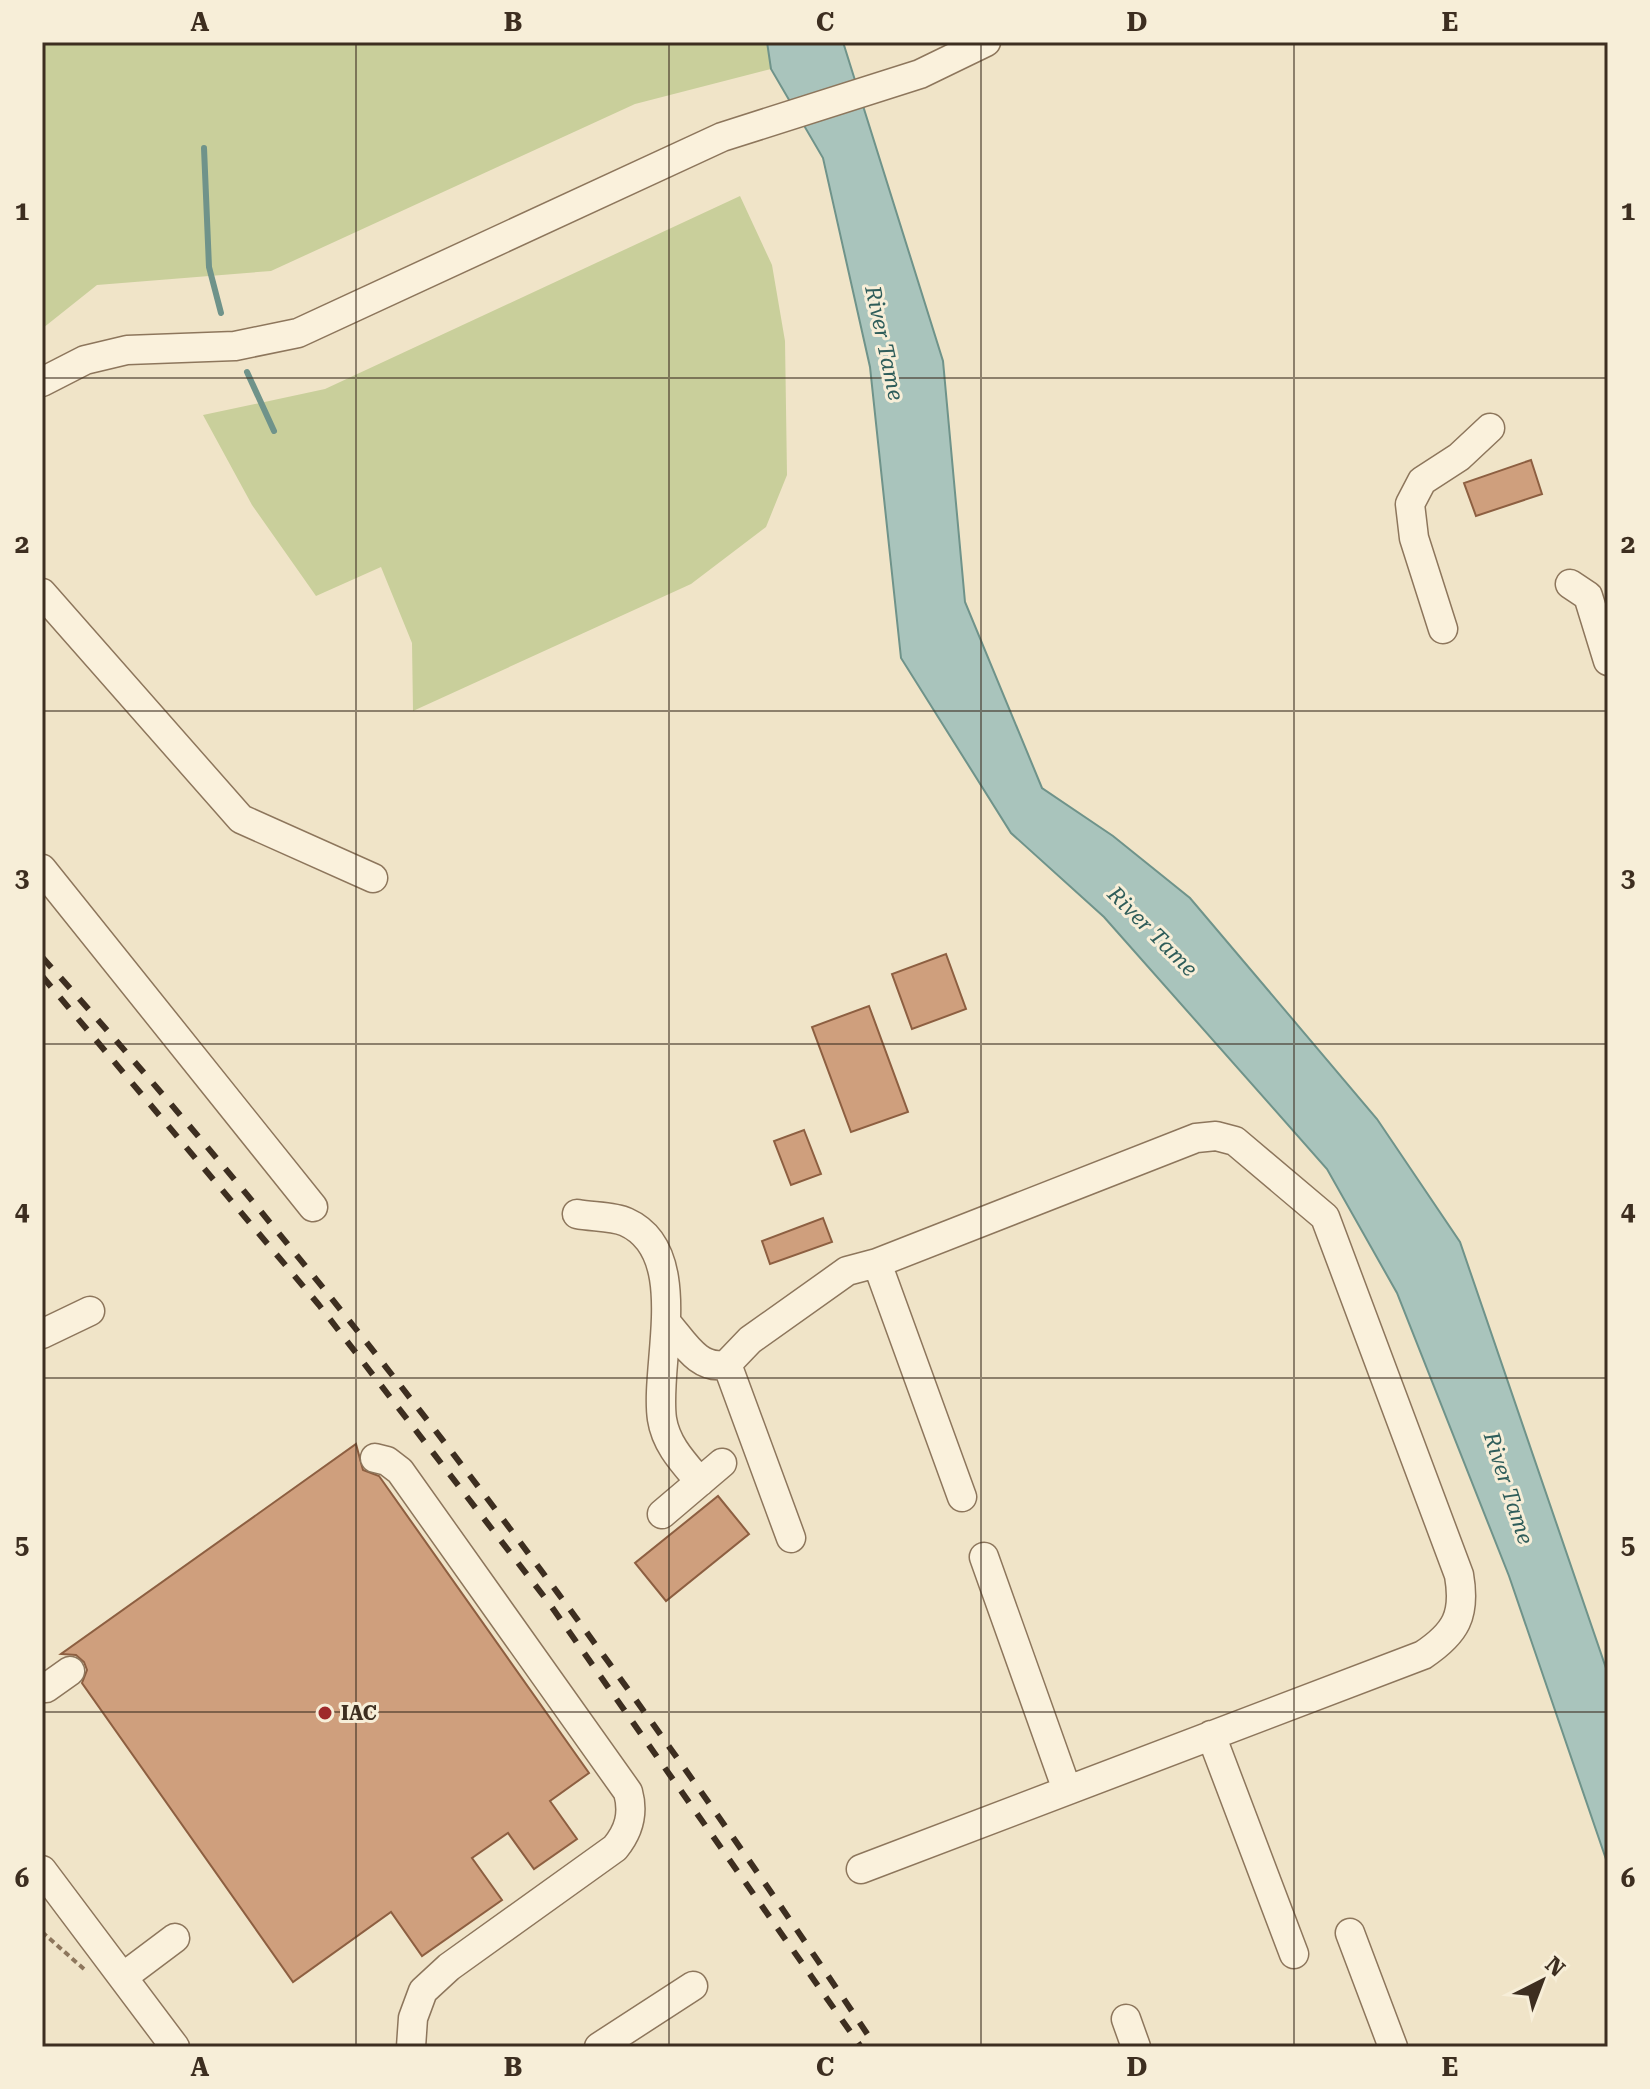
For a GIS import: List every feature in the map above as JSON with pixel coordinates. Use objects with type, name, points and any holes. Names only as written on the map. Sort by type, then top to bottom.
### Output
[{"type":"lane","points":[[42,382],[85,360],[127,350],[235,346],[298,333],[355,310],[665,161],[772,120],[920,74],[986,42]]},
{"type":"lane","points":[[1443,629],[1414,538],[1410,504],[1422,481],[1459,457],[1490,428]]},
{"type":"lane","points":[[1589,590],[1608,661]]},
{"type":"lane","points":[[42,593],[241,819],[373,878]]},
{"type":"lane","points":[[42,869],[313,1207]]},
{"type":"lane","points":[[666,1322],[702,1362],[717,1367],[727,1364],[750,1340],[847,1271],[877,1263],[1196,1138],[1216,1136],[1235,1141],[1325,1217],[1453,1560],[1463,1599],[1446,1640],[1423,1655],[861,1869]]},
{"type":"lane","points":[[577,1214],[626,1222],[649,1241],[662,1267],[666,1322],[662,1419],[672,1449],[700,1482]]},
{"type":"lane","points":[[877,1263],[962,1497]]},
{"type":"lane","points":[[42,1334],[90,1311]]},
{"type":"lane","points":[[727,1364],[791,1538]]},
{"type":"lane","points":[[375,1458],[387,1461],[400,1471],[628,1792],[632,1806],[627,1833],[615,1848],[449,1967],[423,1991],[413,2018],[411,2047]]},
{"type":"lane","points":[[662,1514],[722,1463]]},
{"type":"lane","points":[[984,1557],[1067,1790]]},
{"type":"lane","points":[[46,1688],[70,1671]]},
{"type":"lane","points":[[1211,1735],[1294,1954]]},
{"type":"lane","points":[[42,1870],[123,1977],[169,2045]]},
{"type":"lane","points":[[1350,1933],[1393,2047]]},
{"type":"lane","points":[[123,1977],[175,1938]]},
{"type":"lane","points":[[599,2047],[693,1986]]},
{"type":"lane","points":[[1126,2019],[1136,2047]]},
{"type":"green space","points":[[42,42],[767,42],[771,69],[635,104],[271,271],[97,285],[43,328]]},
{"type":"green space","points":[[740,196],[772,265],[785,341],[787,475],[766,527],[691,584],[413,711],[412,643],[381,567],[316,596],[252,505],[203,415],[325,389]]},
{"type":"water","name":"River Tame","points":[[767,42],[843,42],[943,361],[965,602],[1042,788],[1113,836],[1190,898],[1377,1119],[1460,1242],[1608,1674],[1608,1865],[1509,1576],[1397,1293],[1327,1169],[1104,917],[1011,833],[901,658],[870,367],[823,158],[771,69]]},
{"type":"building","points":[[1531,460],[1542,494],[1476,516],[1464,483]]},
{"type":"building","points":[[946,954],[966,1009],[912,1029],[892,974]]},
{"type":"building","points":[[869,1006],[908,1112],[851,1132],[812,1027]]},
{"type":"building","points":[[804,1130],[821,1174],[791,1185],[774,1141]]},
{"type":"building","points":[[823,1218],[832,1242],[770,1264],[762,1241]]},
{"type":"building","name":"IAC","points":[[356,1444],[363,1470],[379,1476],[589,1773],[550,1801],[577,1839],[534,1869],[508,1833],[472,1858],[502,1900],[422,1956],[391,1912],[293,1982],[82,1683],[87,1670],[84,1662],[76,1655],[61,1654]]},
{"type":"building","points":[[718,1496],[749,1534],[666,1601],[635,1563]]},
{"type":"waterway","points":[[204,148],[209,267],[221,313]]},
{"type":"waterway","points":[[247,372],[274,431]]},
{"type":"railway","points":[[42,957],[266,1217],[478,1487],[682,1764],[876,2047]]},
{"type":"railway","points":[[42,976],[319,1305],[549,1603],[861,2047]]},
{"type":"place","name":"IAC","points":[[325,1713]]}]
